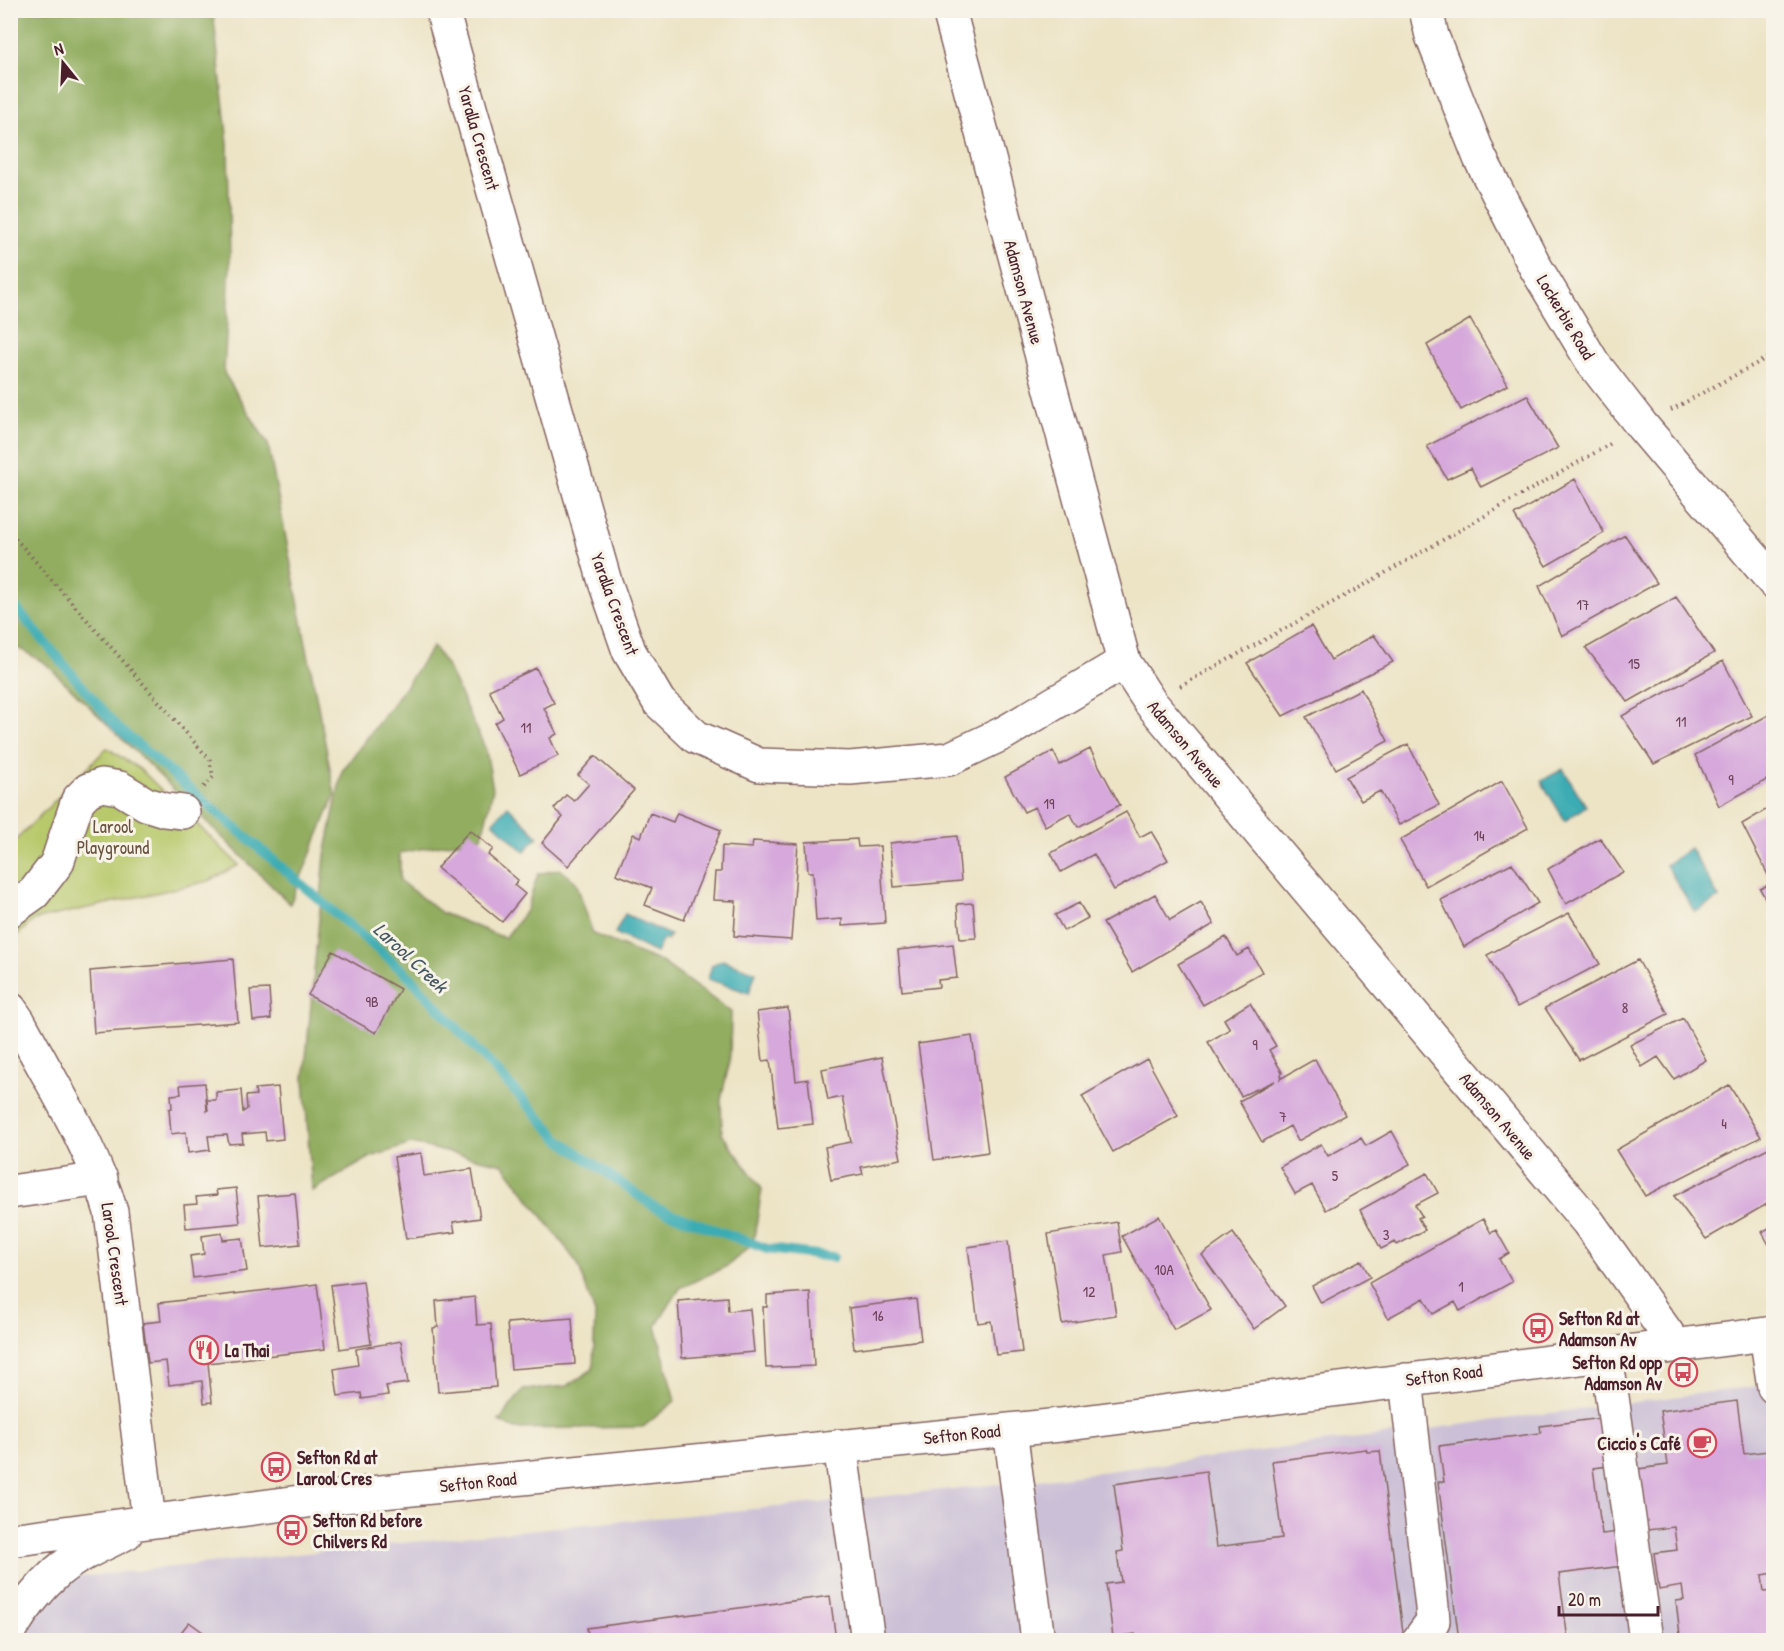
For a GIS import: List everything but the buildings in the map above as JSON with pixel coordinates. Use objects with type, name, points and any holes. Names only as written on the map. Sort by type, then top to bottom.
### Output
[{"type":"street","name":"Yaralla Crescent","points":[[442,10],[605,582],[630,651],[659,702],[693,734],[759,765],[850,768],[950,759],[1004,732],[1124,662]]},
{"type":"street","name":"Adamson Avenue","points":[[949,10],[1124,662],[1150,702],[1588,1222],[1676,1346]]},
{"type":"street","name":"Lockerbie Road","points":[[1426,10],[1432,36],[1480,158],[1536,268],[1593,363],[1642,426],[1773,582]]},
{"type":"street","points":[[10,910],[34,893],[57,863],[78,800],[88,790],[102,785],[120,788],[146,804],[165,810],[183,812]]},
{"type":"street","name":"Larool Crescent","points":[[10,1009],[80,1135],[101,1179],[111,1212],[148,1521]]},
{"type":"street","points":[[10,1192],[101,1179]]},
{"type":"street","name":"Sefton Road","points":[[10,1540],[361,1494],[1060,1425],[1770,1333]]},
{"type":"street","points":[[1770,1333],[1773,1387]]},
{"type":"street","points":[[1606,1354],[1646,1641]]},
{"type":"street","points":[[1406,1380],[1432,1607],[1432,1621],[1419,1641]]},
{"type":"street","points":[[1010,1430],[1038,1641]]},
{"type":"street","points":[[840,1446],[868,1641]]},
{"type":"street","name":"Sefton Road","points":[[10,1630],[25,1606],[58,1571],[148,1521]]},
{"type":"path","points":[[1150,702],[1359,588],[1773,354]]},
{"type":"path","points":[[10,528],[15,538],[210,760],[213,777]]},
{"type":"shaded area","points":[[1773,1384],[1773,1640],[11,1640],[10,1584],[1046,1479]]},
{"type":"green space","points":[[11,11],[213,11],[228,143],[230,265],[224,373],[268,444],[335,795],[290,904],[45,663],[11,644]]},
{"type":"green space","points":[[433,646],[448,668],[486,750],[493,789],[482,837],[400,853],[400,881],[442,913],[505,938],[526,911],[538,874],[560,869],[576,882],[593,934],[663,963],[731,1012],[730,1061],[721,1099],[722,1134],[762,1189],[753,1244],[727,1266],[680,1288],[656,1326],[675,1401],[643,1427],[515,1429],[499,1421],[523,1390],[567,1386],[593,1369],[595,1314],[578,1264],[503,1164],[411,1144],[371,1157],[312,1191],[304,1079],[325,855],[342,771]]},
{"type":"green space","name":"Larool Playground","points":[[107,748],[141,770],[239,865],[209,881],[34,920],[11,941],[11,845]]},
{"type":"water","points":[[1563,769],[1586,806],[1565,821],[1541,781]]},
{"type":"water","points":[[508,806],[538,836],[524,852],[493,822]]},
{"type":"water","points":[[1690,848],[1719,898],[1695,912],[1666,865]]},
{"type":"water","points":[[625,914],[670,935],[667,940],[663,939],[656,953],[615,933]]},
{"type":"water","points":[[722,960],[756,972],[749,993],[708,979],[712,965]]},
{"type":"waterway","name":"Larool Creek","points":[[10,601],[116,726],[409,976],[560,1140],[656,1208],[767,1249],[833,1257]]},
{"type":"place","name":"Sefton Rd at Adamson Av","points":[[1538,1328]]},
{"type":"place","name":"La Thai","points":[[204,1350]]},
{"type":"place","name":"Sefton Rd opp Adamson Av","points":[[1683,1372]]},
{"type":"place","name":"Ciccio's Café","points":[[1702,1443]]},
{"type":"place","name":"Sefton Rd at Larool Cres","points":[[276,1467]]},
{"type":"place","name":"Sefton Rd before Chilvers Rd","points":[[292,1530]]}]
